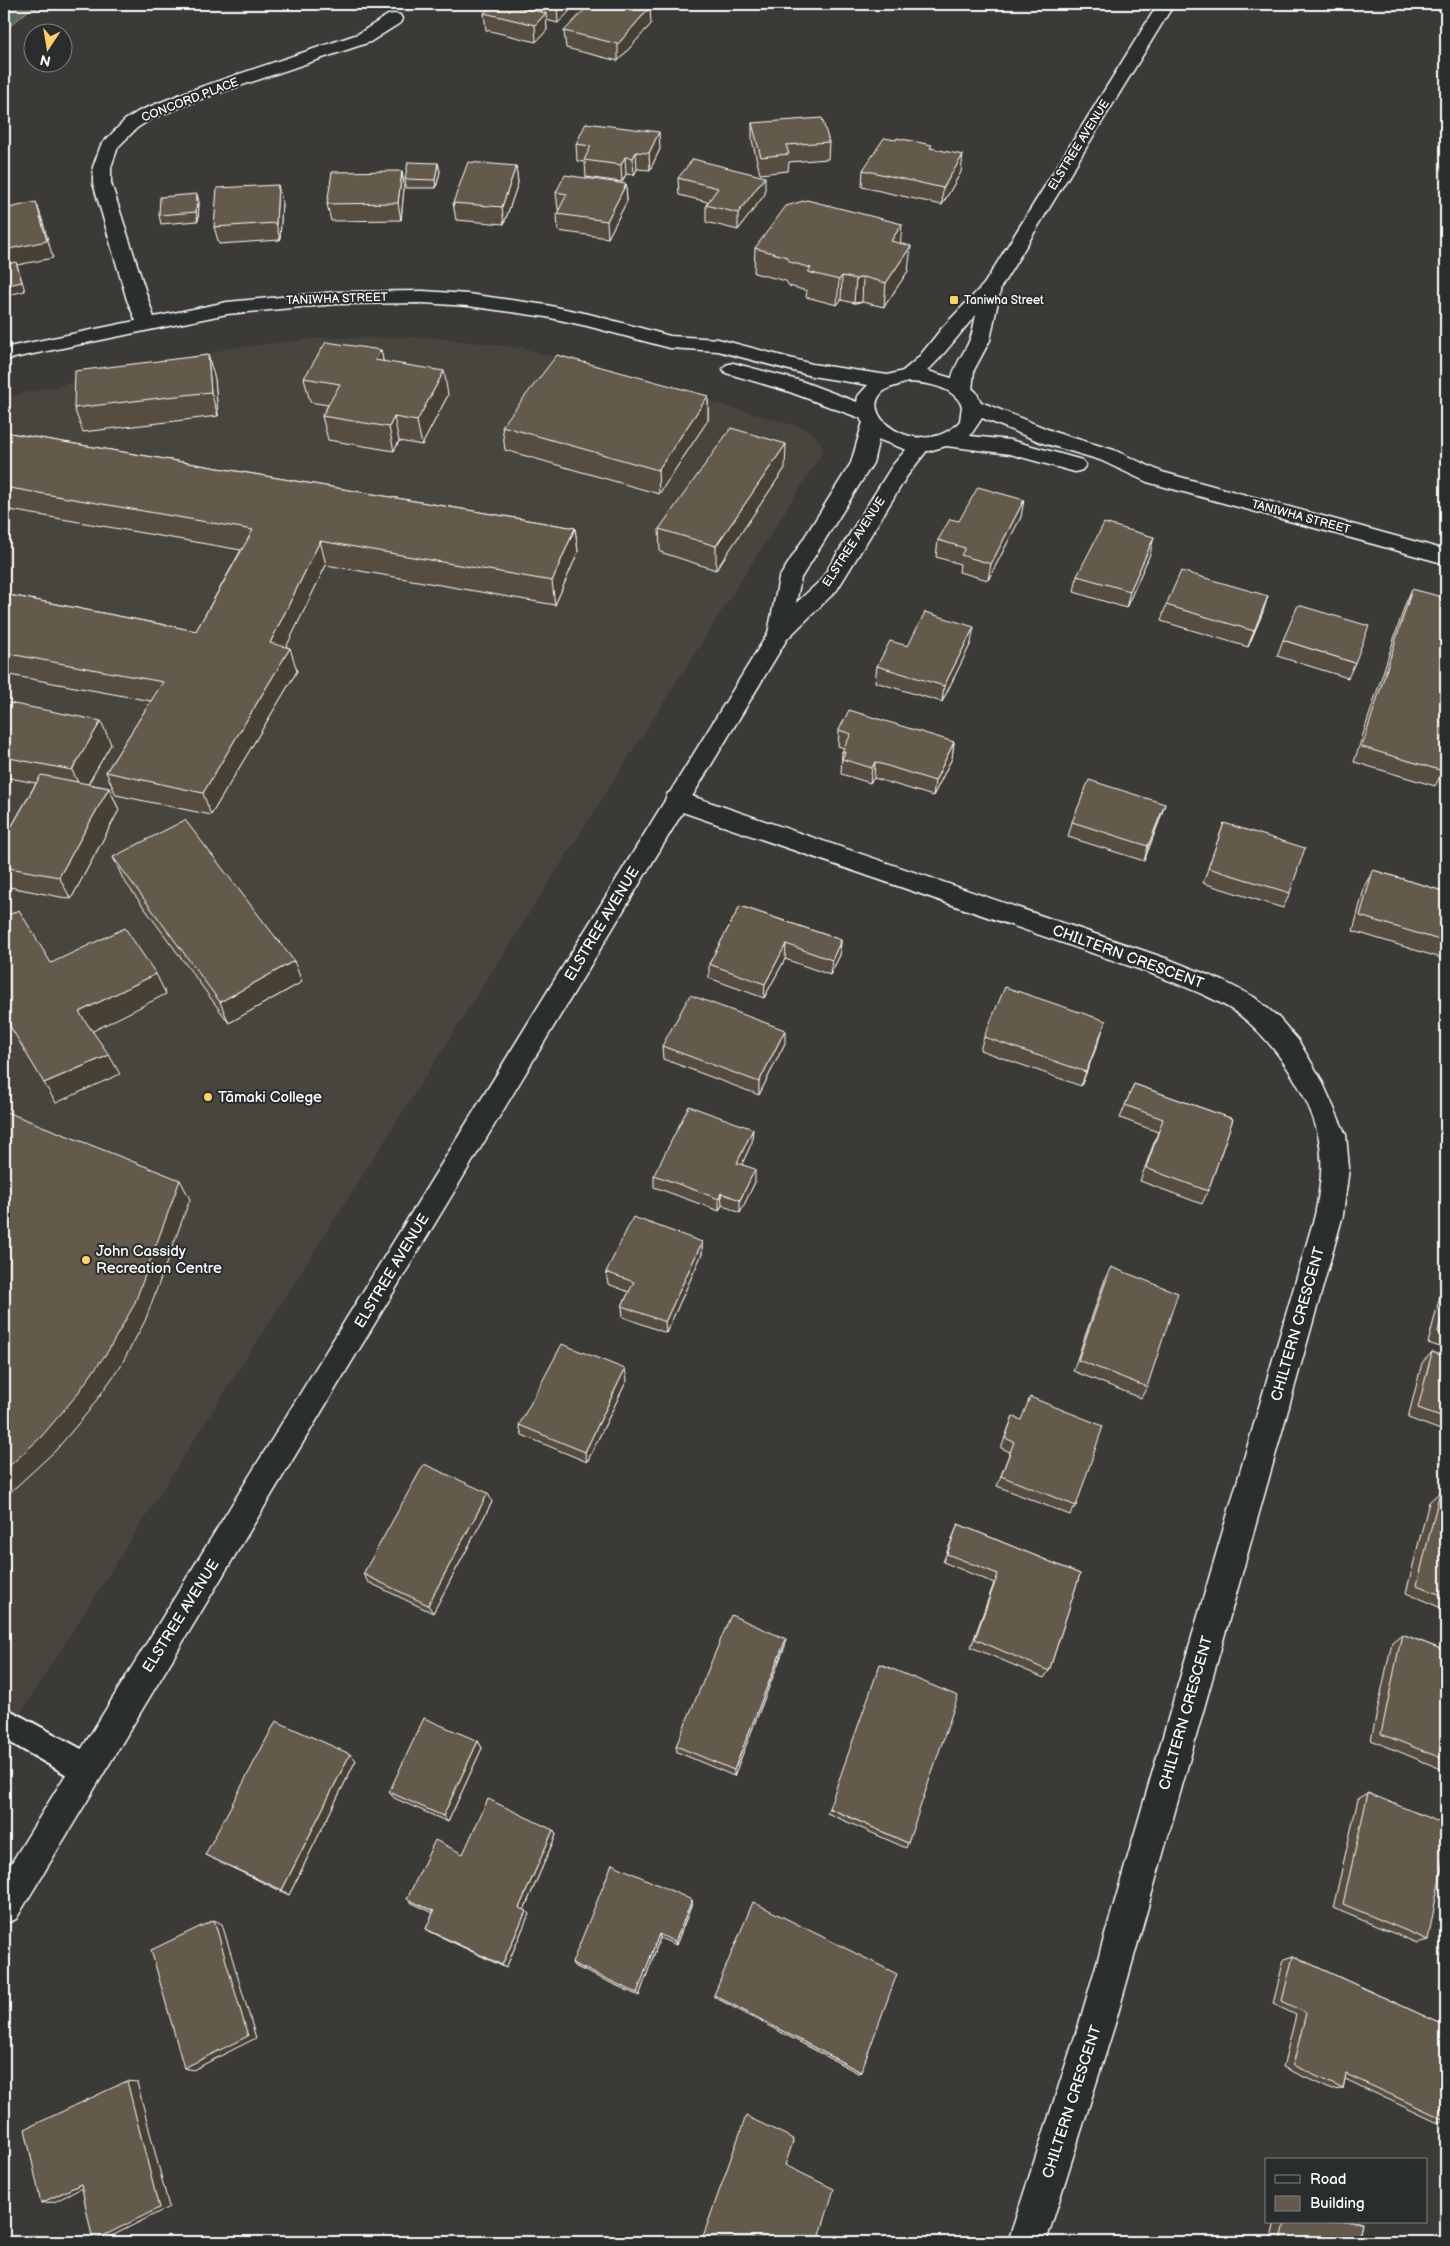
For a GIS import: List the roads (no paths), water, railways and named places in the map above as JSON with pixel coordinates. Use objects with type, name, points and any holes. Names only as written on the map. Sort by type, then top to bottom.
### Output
[{"type":"street","name":"ELSTREE AVENUE","points":[[907,376],[931,356],[949,332],[992,287],[1166,4]]},
{"type":"street","name":"CONCORD PLACE","points":[[146,324],[102,183],[102,167],[110,145],[132,124],[146,116],[192,96],[364,38],[394,19]]},
{"type":"street","name":"ELSTREE AVENUE","points":[[967,398],[964,370],[980,340],[992,287]]},
{"type":"street","name":"TANIWHA STREET","points":[[4,354],[227,308],[283,301],[336,298],[423,297],[468,300],[546,311],[589,320],[670,342],[718,345],[812,370],[886,382]]},
{"type":"street","name":"TANIWHA STREET","points":[[670,342],[706,361],[802,389],[869,419]]},
{"type":"street","points":[[907,376],[937,379],[951,384],[967,398],[972,416],[968,426],[959,434],[946,440],[922,444],[893,438],[881,433],[869,419],[866,404],[869,395],[886,382],[907,376]]},
{"type":"street","name":"TANIWHA STREET","points":[[967,398],[1050,438],[1107,455],[1155,477],[1446,557]]},
{"type":"street","name":"ELSTREE AVENUE","points":[[779,634],[790,578],[858,470],[868,446],[869,419]]},
{"type":"street","name":"TANIWHA STREET","points":[[946,440],[1010,447],[1099,471],[1155,477]]},
{"type":"street","name":"ELSTREE AVENUE","points":[[4,1907],[676,800],[779,634],[829,585],[899,471],[922,444]]},
{"type":"street","name":"CHILTERN CRESCENT","points":[[676,800],[1159,966],[1210,986],[1246,1006],[1287,1045],[1304,1069],[1329,1125],[1333,1140],[1334,1190],[1329,1215],[1097,2024],[1027,2242]]},
{"type":"lane","points":[[4,1722],[88,1769]]},
{"type":"place","name":"Taniwha Street","points":[[954,300]]},
{"type":"place","name":"Tāmaki College","points":[[208,1097]]},
{"type":"place","name":"John Cassidy Recreation Centre","points":[[86,1260]]}]
